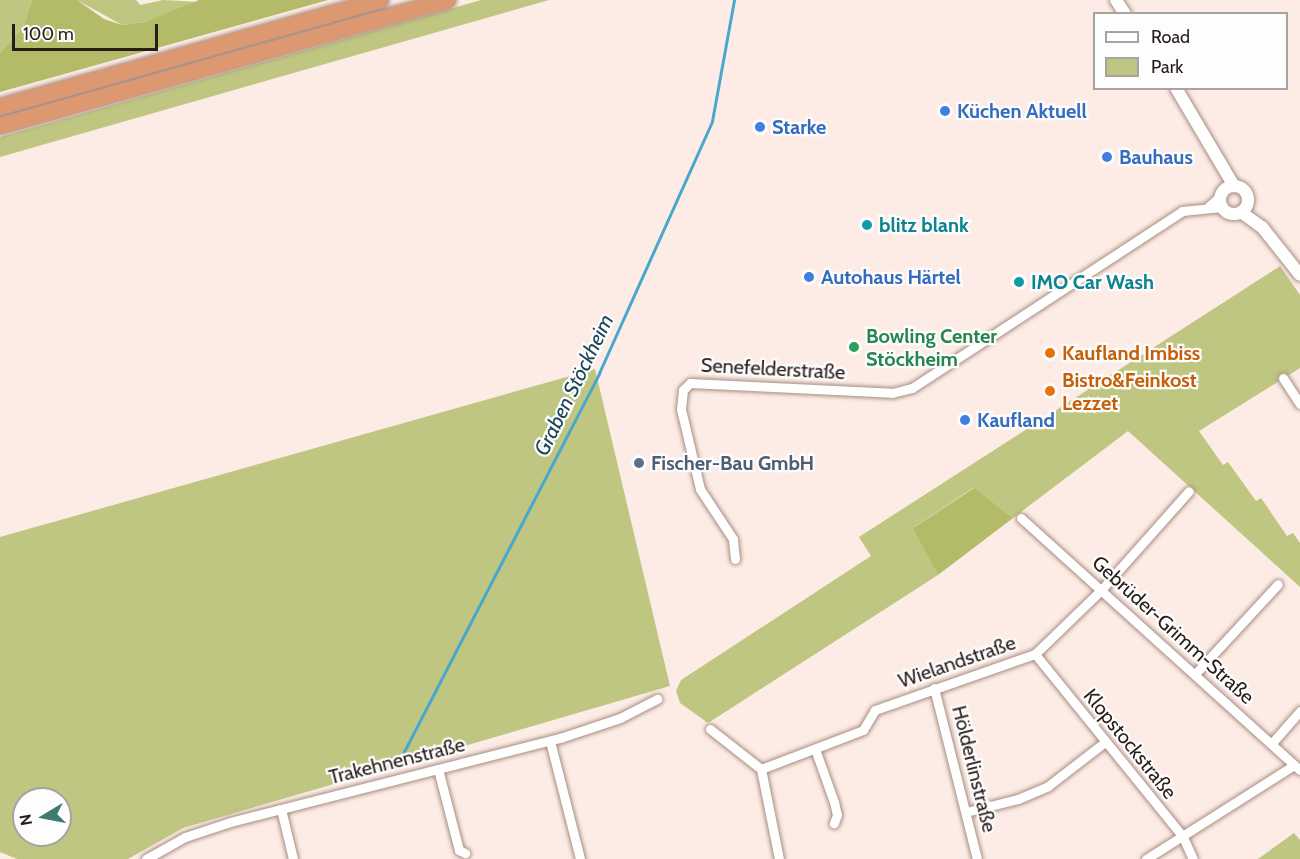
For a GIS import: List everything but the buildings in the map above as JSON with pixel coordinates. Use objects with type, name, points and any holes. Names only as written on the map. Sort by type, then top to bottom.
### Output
[{"type":"highway","points":[[0,106],[380,0]]},
{"type":"highway","points":[[0,126],[448,0]]},
{"type":"street","points":[[1177,90],[1226,190],[1228,212],[1245,212]]},
{"type":"street","points":[[1226,190],[1245,191],[1245,212],[1300,274]]},
{"type":"street","name":"Senefelderstraße","points":[[735,559],[733,539],[700,489],[681,409],[683,390],[690,383],[892,393],[912,388],[1144,234],[1182,211],[1209,206],[1226,190]]},
{"type":"street","points":[[1283,378],[1300,404]]},
{"type":"street","name":"Wielandstraße","points":[[760,769],[863,730],[875,710],[1035,654],[1101,590],[1190,491]]},
{"type":"street","name":"Gebrüder-Grimm-Straße","points":[[1021,518],[1297,767]]},
{"type":"street","points":[[1195,674],[1278,584]]},
{"type":"street","name":"Klopstockstraße","points":[[1035,654],[1183,837],[1192,859]]},
{"type":"street","name":"Hölderlinstraße","points":[[934,688],[977,859]]},
{"type":"street","name":"Trakehnenstraße","points":[[146,859],[184,837],[281,809],[550,741],[620,718],[657,699]]},
{"type":"street","points":[[1272,743],[1300,711]]},
{"type":"street","points":[[710,729],[760,769],[778,859]]},
{"type":"street","points":[[550,741],[580,859]]},
{"type":"street","points":[[966,812],[1048,786],[1105,742]]},
{"type":"street","points":[[815,749],[834,802],[837,815],[834,823]]},
{"type":"street","points":[[1146,859],[1297,767]]},
{"type":"street","points":[[438,769],[459,850],[465,853]]},
{"type":"street","points":[[281,809],[293,859]]},
{"type":"green space","points":[[0,0],[32,0],[23,28],[0,53]]},
{"type":"green space","points":[[32,0],[77,0],[104,19],[122,25],[145,22],[199,0],[328,0],[0,92],[0,53],[23,28]]},
{"type":"green space","points":[[77,0],[136,0],[140,5],[163,0],[199,2],[145,22],[122,25]]},
{"type":"green space","points":[[481,0],[549,0],[0,157],[0,137]]},
{"type":"green space","points":[[1280,266],[1300,295],[1300,368],[1199,431],[1223,465],[1228,462],[1256,501],[1261,498],[1287,536],[1293,533],[1300,543],[1300,587],[1128,431],[1013,518],[973,488],[914,527],[938,575],[708,723],[680,703],[676,691],[681,680],[871,556],[859,537]]},
{"type":"green space","points":[[595,369],[670,686],[183,828],[128,859],[17,859],[0,852],[0,537]]},
{"type":"green space","points":[[974,488],[1013,518],[938,575],[913,528]]},
{"type":"green space","points":[[1294,833],[1300,840],[1300,859],[1258,859]]},
{"type":"waterway","name":"Graben Stöckheim","points":[[396,767],[599,373],[712,121],[734,0]]},
{"type":"place","name":"Küchen Aktuell","points":[[945,111]]},
{"type":"place","name":"Starke","points":[[760,127]]},
{"type":"place","name":"Bauhaus","points":[[1107,157]]},
{"type":"place","name":"blitz blank","points":[[867,225]]},
{"type":"place","name":"Autohaus Härtel","points":[[809,277]]},
{"type":"place","name":"IMO Car Wash","points":[[1019,282]]},
{"type":"place","name":"Bowling Center Stöckheim","points":[[854,347]]},
{"type":"place","name":"Kaufland Imbiss","points":[[1050,353]]},
{"type":"place","name":"Bistro&Feinkost Lezzet","points":[[1050,391]]},
{"type":"place","name":"Kaufland","points":[[965,420]]},
{"type":"place","name":"Fischer-Bau GmbH","points":[[639,463]]}]
